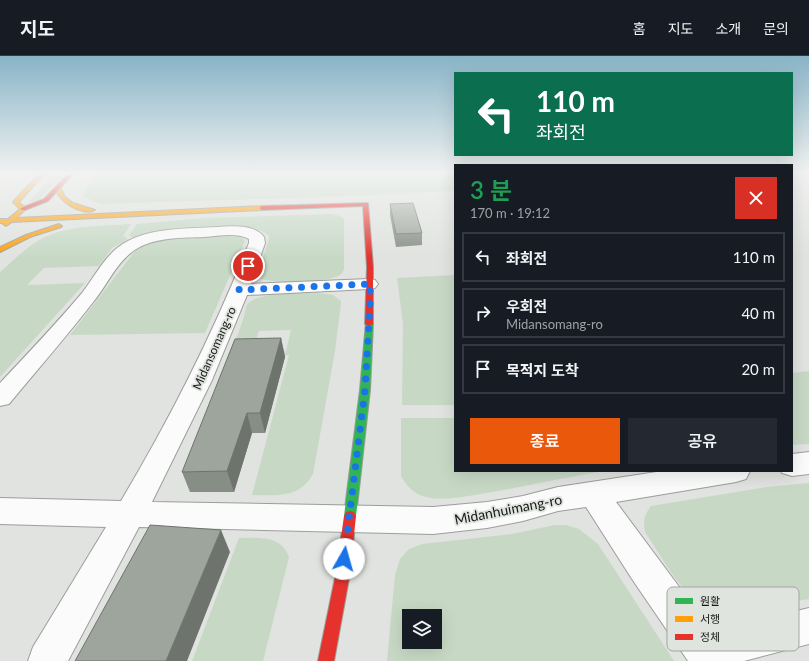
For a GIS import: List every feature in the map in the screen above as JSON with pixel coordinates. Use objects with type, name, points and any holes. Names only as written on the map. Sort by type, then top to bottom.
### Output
[{"type":"street","points":[[17,201],[23,208]]},
{"type":"street","points":[[0,228],[10,221],[23,208],[42,201]]},
{"type":"street","points":[[65,201],[74,207],[88,210],[135,213]]},
{"type":"street","points":[[0,221],[135,213],[366,204],[370,267],[367,368],[342,573],[326,661]]},
{"type":"street","points":[[0,250],[28,236],[52,228],[71,223],[135,213]]},
{"type":"street","name":"Midansomang-ro","points":[[0,398],[80,307],[115,261],[126,249],[135,243],[146,239],[191,233],[237,231],[251,234],[256,237],[257,243],[239,290],[201,378],[148,482],[47,661]]},
{"type":"street","points":[[239,290],[370,284]]},
{"type":"street","points":[[793,465],[809,463]]},
{"type":"street","name":"Midanhuimang-ro","points":[[349,519],[415,522],[447,520],[491,514],[533,506],[558,499],[730,472]]},
{"type":"street","points":[[594,494],[667,600]]},
{"type":"street","points":[[0,511],[349,519]]},
{"type":"street","points":[[799,629],[809,626]]},
{"type":"street","points":[[708,656],[725,651]]},
{"type":"green space","points":[[93,201],[189,201],[102,204]]},
{"type":"green space","points":[[333,214],[344,219],[344,269],[338,276],[320,280],[285,282],[260,278],[258,273],[269,236],[260,230],[245,227],[225,226],[182,229],[133,238],[129,235],[137,224],[204,218]]},
{"type":"green space","points":[[131,224],[123,236],[128,239],[112,248],[99,266],[44,268],[27,285],[85,283],[0,377],[0,272],[30,246],[51,234],[85,227]]},
{"type":"green space","points":[[210,236],[240,236],[245,241],[205,333],[70,335],[135,251],[143,246],[162,241]]},
{"type":"green space","points":[[454,275],[454,405],[402,405],[403,324],[397,278]]},
{"type":"green space","points":[[318,293],[333,295],[341,301],[335,351],[313,474],[301,488],[294,492],[279,495],[252,495],[289,355],[229,357],[245,315],[246,306],[252,301],[269,295]],"holes":[[[291,330],[286,351],[252,351],[259,331]]]},
{"type":"green space","points":[[809,371],[809,444],[793,445],[793,373]]},
{"type":"green space","points":[[401,418],[454,418],[454,472],[599,472],[475,495],[435,499],[419,495],[413,491],[401,476]]},
{"type":"green space","points":[[809,483],[809,599],[799,600],[799,587],[683,587],[665,564],[645,532],[645,518],[651,506],[767,487]]},
{"type":"green space","points":[[555,525],[566,525],[579,529],[598,544],[674,661],[387,661],[395,575],[400,559],[409,549],[422,544],[512,534]]},
{"type":"green space","points":[[239,538],[262,538],[275,541],[281,545],[289,557],[263,661],[192,661]]},
{"type":"building","points":[[413,203],[422,233],[396,234],[390,204]]},
{"type":"building","points":[[281,338],[260,413],[247,413],[227,471],[182,472],[235,339]]},
{"type":"building","points":[[150,525],[221,530],[166,661],[75,661]]},
{"type":"traffic: fast","points":[[350,516],[365,390],[369,324]]},
{"type":"traffic: slow","points":[[6,224],[23,209],[17,201]]},
{"type":"traffic: slow","points":[[67,201],[81,208],[92,210]]},
{"type":"traffic: slow","points":[[0,221],[262,208]]},
{"type":"traffic: slow","points":[[0,250],[28,236],[59,226]]},
{"type":"traffic: jam","points":[[23,209],[43,201]]},
{"type":"traffic: jam","points":[[262,208],[366,204],[370,267],[369,324]]},
{"type":"traffic: jam","points":[[326,661],[343,573],[350,516]]},
{"type":"route","points":[[248,266],[239,290],[370,284],[365,390],[344,559]]}]
